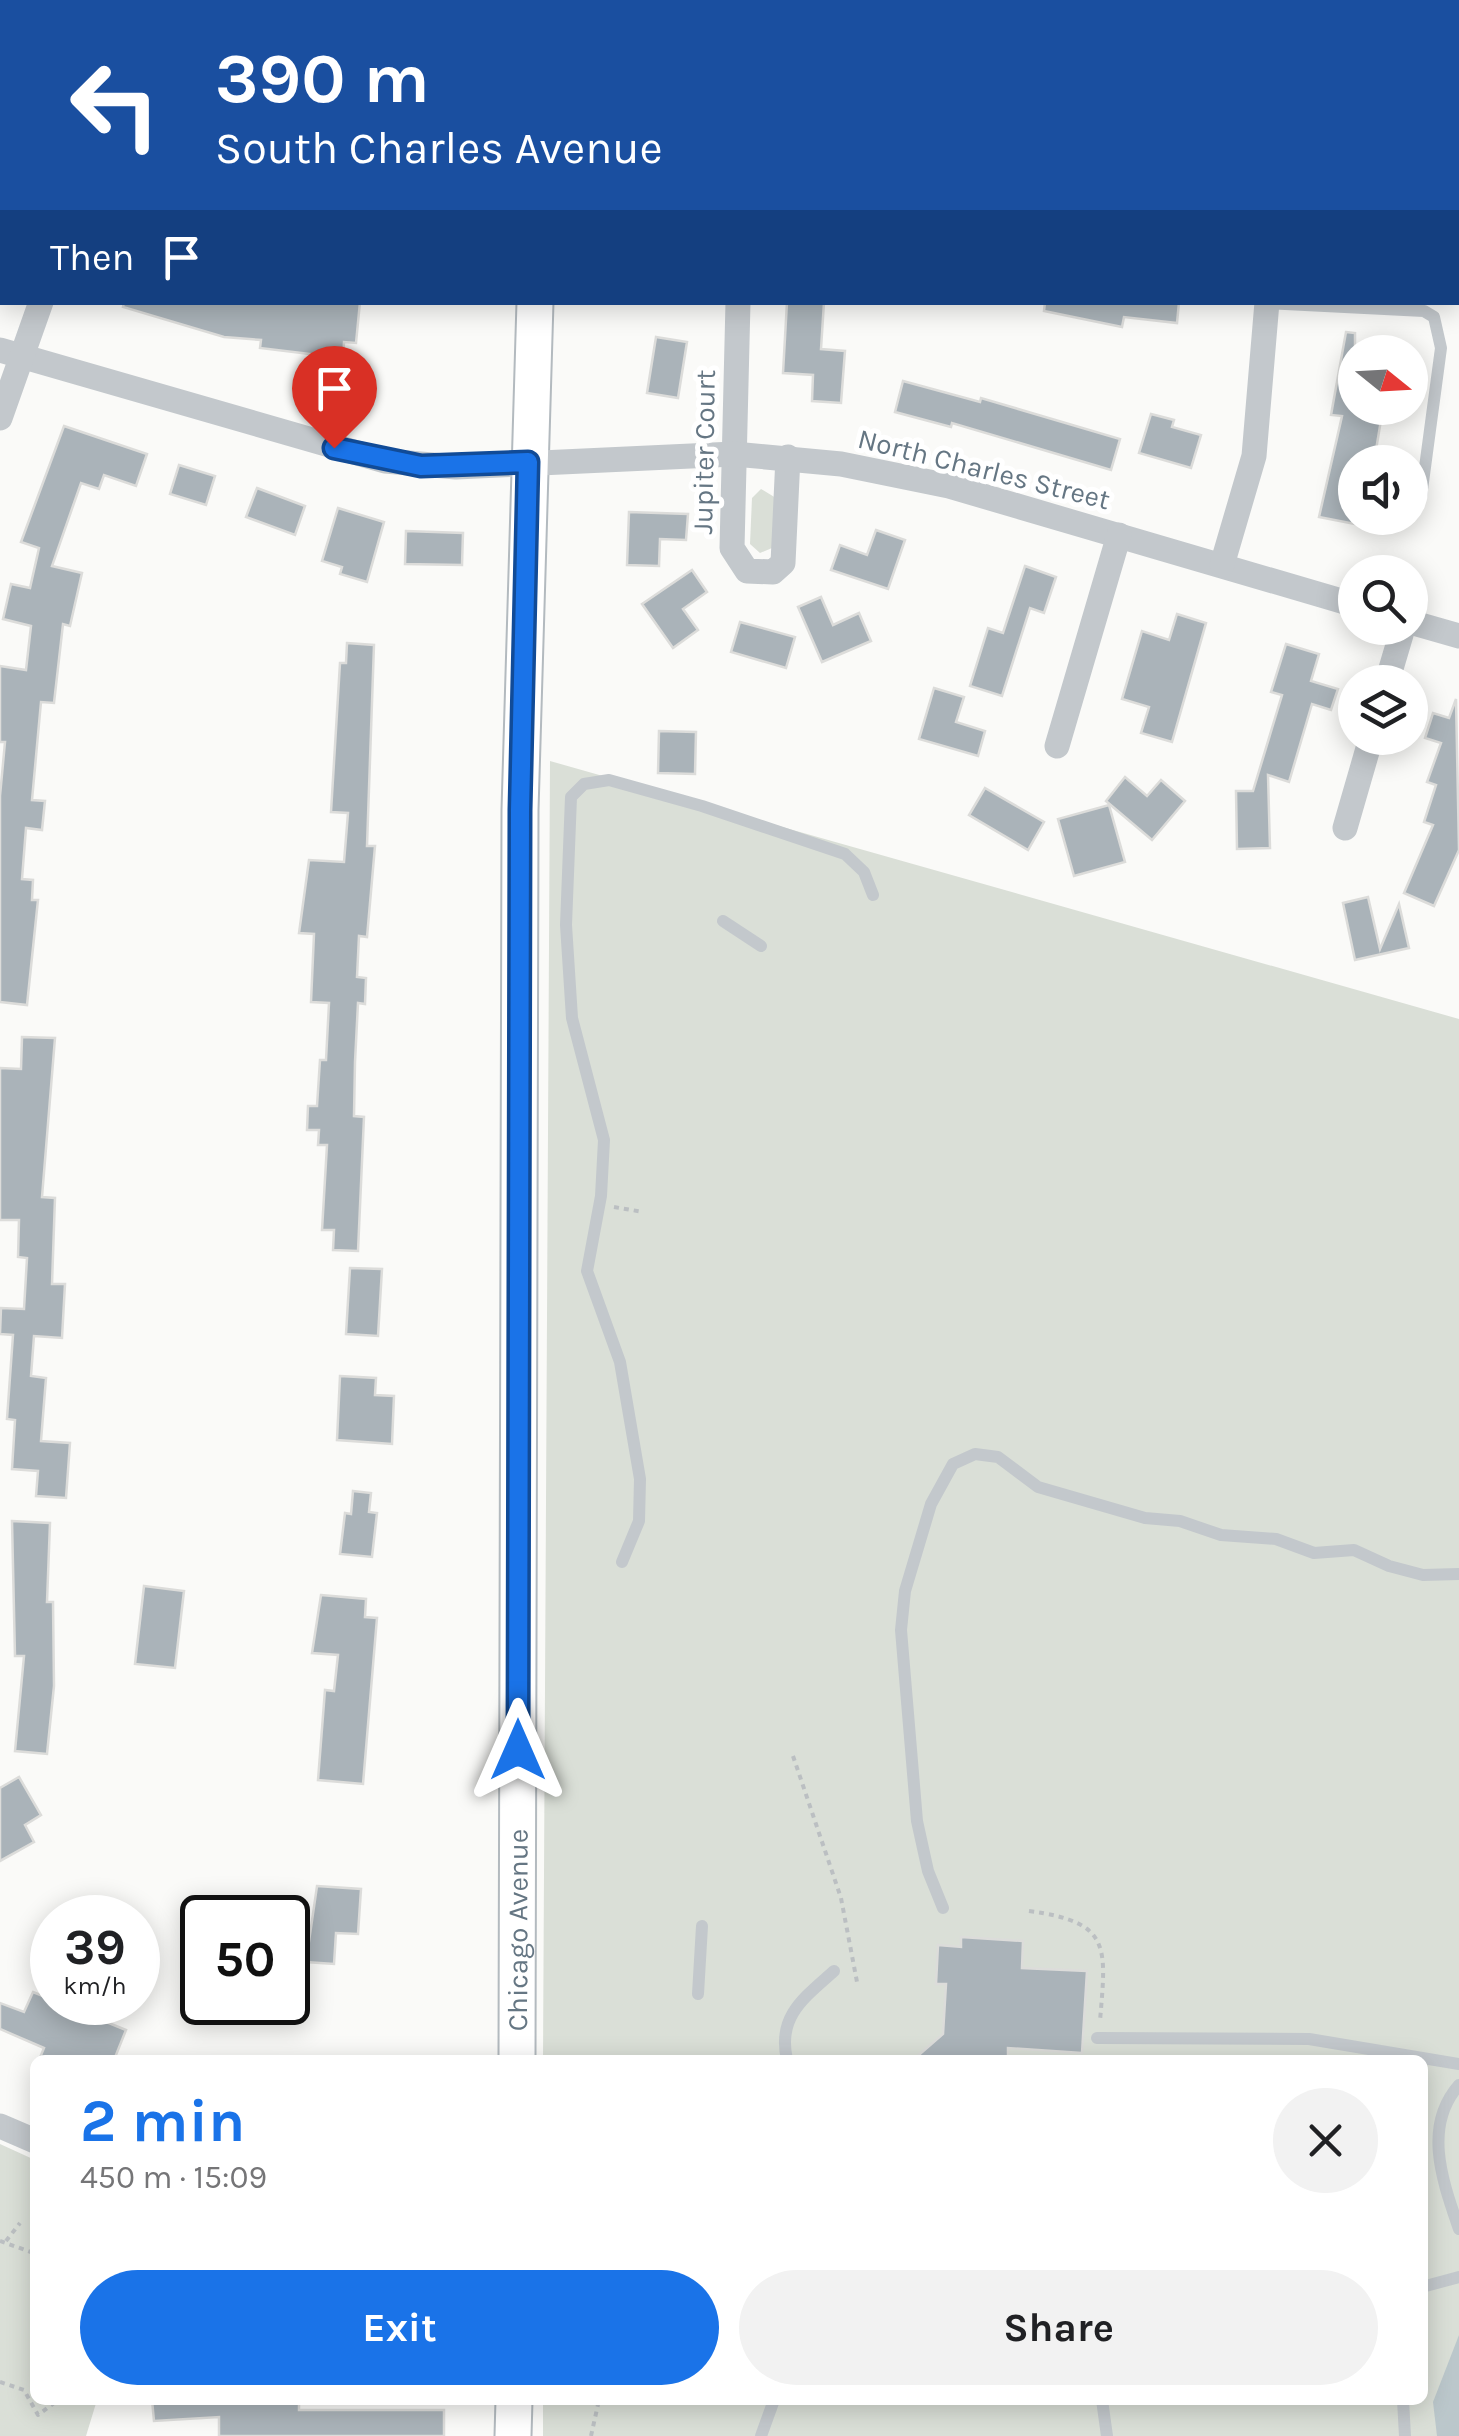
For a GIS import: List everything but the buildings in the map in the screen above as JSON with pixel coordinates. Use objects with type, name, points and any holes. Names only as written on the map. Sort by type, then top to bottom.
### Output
[{"type":"main road","name":"Chicago Avenue","points":[[517,2055],[520,810],[535,305]]},
{"type":"main road","points":[[513,2436],[514,2405]]},
{"type":"street","points":[[0,418],[12,353],[39,305]]},
{"type":"street","name":"Jupiter Court","points":[[738,305],[732,548],[748,571],[773,572],[783,562],[788,457]]},
{"type":"street","points":[[1222,565],[1254,456],[1267,305]]},
{"type":"street","name":"North Charles Street","points":[[12,353],[384,461],[456,466],[734,454],[788,457],[949,486],[1338,600]]},
{"type":"street","points":[[1057,746],[1119,535]]},
{"type":"street","points":[[1428,627],[1459,636]]},
{"type":"street","points":[[1345,828],[1366,755]]},
{"type":"street","points":[[0,2126],[30,2139]]},
{"type":"lane","points":[[1306,305],[1424,311],[1434,317],[1442,348],[1428,445]]},
{"type":"lane","points":[[622,1562],[639,1521],[640,1479],[620,1362],[587,1271],[600,1196],[603,1128],[572,1018],[566,925],[568,806],[576,789],[609,780],[829,847],[856,862],[873,894]]},
{"type":"lane","points":[[723,921],[762,946]]},
{"type":"lane","points":[[943,1908],[928,1871],[917,1821],[901,1630],[905,1591],[931,1504],[953,1464],[975,1454],[998,1457],[1038,1487],[1145,1518],[1180,1521],[1222,1535],[1276,1539],[1314,1553],[1354,1550],[1423,1575],[1459,1574]]},
{"type":"lane","points":[[698,1994],[702,1926]]},
{"type":"lane","points":[[786,2055],[784,2033],[790,2014],[834,1971]]},
{"type":"lane","points":[[1097,2038],[1309,2040],[1403,2055]]},
{"type":"lane","points":[[1428,2059],[1459,2064]]},
{"type":"lane","points":[[1459,2086],[1441,2111],[1438,2135],[1444,2186],[1459,2229]]},
{"type":"lane","points":[[1428,2285],[1459,2277]]},
{"type":"lane","points":[[761,2436],[772,2405]]},
{"type":"lane","points":[[1103,2405],[1106,2436]]},
{"type":"lane","points":[[1402,2405],[1405,2436]]},
{"type":"path","points":[[600,1196],[614,1206],[643,1212]]},
{"type":"path","points":[[793,1756],[842,1898],[857,1982]]},
{"type":"path","points":[[1029,1911],[1079,1920],[1094,1935],[1104,1961],[1097,2038]]},
{"type":"path","points":[[20,2223],[3,2241],[30,2252]]},
{"type":"path","points":[[0,2382],[24,2390],[30,2401]]},
{"type":"path","points":[[32,2405],[38,2415],[51,2405]]},
{"type":"path","points":[[591,2436],[599,2405]]},
{"type":"shaded area","points":[[761,489],[776,498],[772,548],[760,553],[750,544],[752,498]]},
{"type":"shaded area","points":[[550,761],[1459,1019],[1459,2436],[543,2436],[543,2405],[1428,2405],[1428,2055],[543,2055]]},
{"type":"shaded area","points":[[0,2144],[30,2158],[30,2405],[95,2405],[86,2436],[0,2436]]},
{"type":"shaded area","points":[[1459,2335],[1459,2436],[1437,2436],[1433,2402]]},
{"type":"route","points":[[334,448],[421,466],[528,462],[520,810],[518,1750]]}]
